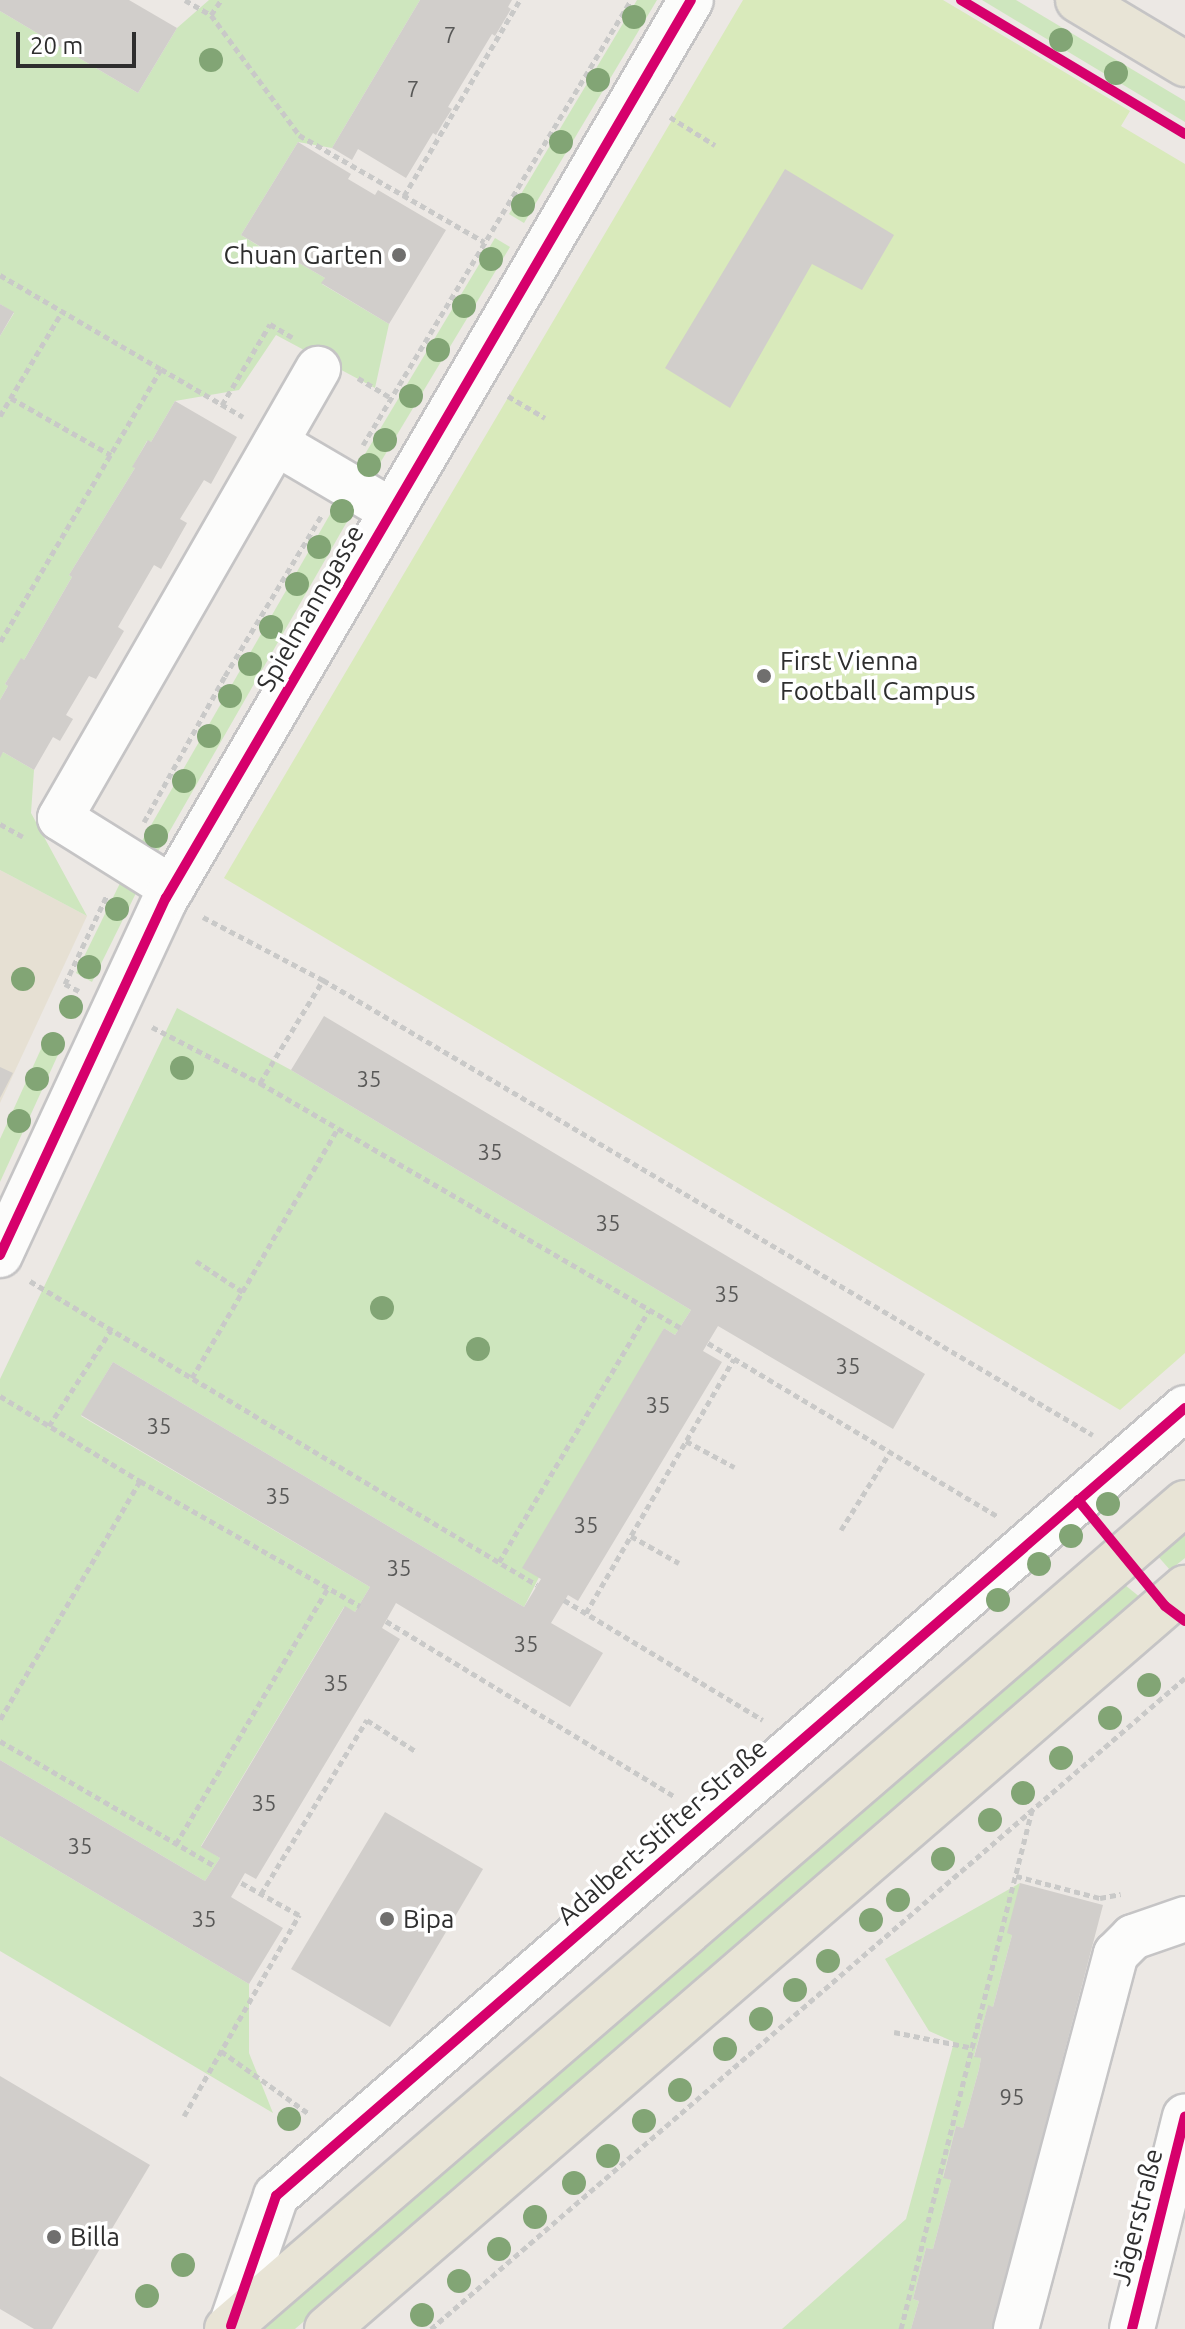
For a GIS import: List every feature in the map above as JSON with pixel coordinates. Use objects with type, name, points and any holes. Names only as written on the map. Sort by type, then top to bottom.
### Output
[{"type":"main road","points":[[1078,0],[1185,64]]},
{"type":"main road","name":"Adalbert-Stifter-Straße","points":[[229,2328],[1185,1503]]},
{"type":"main road","points":[[327,2329],[1184,1590]]},
{"type":"street","name":"Spielmanngasse","points":[[10,1265],[130,1016],[169,893],[691,0]]},
{"type":"street","points":[[169,893],[125,859],[60,818],[318,369]]},
{"type":"street","points":[[277,441],[392,511]]},
{"type":"street","name":"Adalbert-Stifter-Straße","points":[[229,2328],[276,2196],[1185,1408]]},
{"type":"street","points":[[1016,2329],[1116,1954],[1133,1937],[1185,1919]]},
{"type":"street","name":"Jägerstraße","points":[[1132,2329],[1185,2116]]},
{"type":"path","points":[[185,0],[211,15],[299,135],[484,242]]},
{"type":"path","points":[[211,15],[221,0]]},
{"type":"path","points":[[404,196],[520,0]]},
{"type":"path","points":[[631,0],[211,701],[125,859],[65,984],[260,1083],[680,1327]]},
{"type":"path","points":[[663,112],[715,145]]},
{"type":"path","points":[[0,275],[277,441]]},
{"type":"path","points":[[0,416],[62,312]]},
{"type":"path","points":[[0,642],[2,632],[161,369]]},
{"type":"path","points":[[500,391],[545,418]]},
{"type":"path","points":[[11,398],[111,455]]},
{"type":"path","points":[[169,893],[323,980],[1101,1439]]},
{"type":"path","points":[[260,1083],[323,980]]},
{"type":"path","points":[[192,1378],[338,1128]]},
{"type":"path","points":[[196,1261],[243,1292]]},
{"type":"path","points":[[10,1265],[111,1330],[537,1585]]},
{"type":"path","points":[[499,1562],[649,1310]]},
{"type":"path","points":[[49,1426],[111,1330]]},
{"type":"path","points":[[708,1343],[1006,1521]]},
{"type":"path","points":[[586,1613],[734,1359]]},
{"type":"path","points":[[0,1396],[140,1481],[360,1606]]},
{"type":"path","points":[[686,1441],[734,1467]]},
{"type":"path","points":[[841,1530],[890,1452]]},
{"type":"path","points":[[0,1720],[140,1481]]},
{"type":"path","points":[[631,1536],[679,1563]]},
{"type":"path","points":[[176,1844],[328,1588]]},
{"type":"path","points":[[564,1600],[771,1725]]},
{"type":"path","points":[[386,1621],[681,1800]]},
{"type":"path","points":[[431,2329],[1185,1678]]},
{"type":"path","points":[[261,1894],[367,1720],[417,1752]]},
{"type":"path","points":[[0,1741],[215,1866]]},
{"type":"path","points":[[901,2329],[1032,1810]]},
{"type":"path","points":[[1016,1876],[1100,1898],[1129,1892]]},
{"type":"path","points":[[184,2116],[299,1915],[240,1882]]},
{"type":"path","points":[[894,2032],[973,2048]]},
{"type":"path","points":[[221,2051],[315,2117]]},
{"type":"shaded area","points":[[0,870],[87,916],[0,1103]]},
{"type":"green space","points":[[209,0],[420,0],[332,148],[298,142],[241,235],[295,268],[299,263],[325,278],[322,284],[389,324],[375,388],[276,335],[239,390],[175,401],[151,442],[147,441],[133,466],[135,468],[69,575],[72,577],[24,660],[21,659],[5,684],[8,686],[0,700],[0,336],[14,313],[0,304],[0,11],[138,93],[177,28]]},
{"type":"green space","points":[[637,0],[657,0],[524,223],[509,214]]},
{"type":"green space","name":"First Vienna Football Campus","points":[[743,0],[943,0],[1130,111],[1121,126],[1185,164],[1185,1353],[1120,1410],[224,878]]},
{"type":"green space","points":[[982,0],[1016,0],[1185,101],[1185,122]]},
{"type":"green space","points":[[495,238],[510,247],[368,483],[353,474]]},
{"type":"green space","points":[[340,497],[356,506],[152,862],[135,853]]},
{"type":"green space","points":[[3,752],[34,770],[31,813],[87,916],[0,870],[0,754]]},
{"type":"green space","points":[[124,875],[141,883],[92,982],[76,973]]},
{"type":"green space","points":[[177,1008],[291,1070],[691,1310],[675,1335],[664,1328],[524,1607],[113,1362],[81,1416],[370,1587],[355,1612],[344,1607],[201,1846],[220,1858],[205,1881],[0,1760],[0,1379]]},
{"type":"green space","points":[[46,1038],[62,1046],[0,1182],[0,1139]]},
{"type":"green space","points":[[1185,1529],[1185,1558],[1170,1570],[1156,1554]]},
{"type":"green space","points":[[1125,1585],[1141,1598],[295,2329],[262,2329]]},
{"type":"green space","points":[[0,1836],[249,1984],[249,2053],[273,2113],[0,1951]]},
{"type":"green space","points":[[1020,1883],[1012,1935],[993,2007],[988,2006],[974,2056],[981,2058],[979,2069],[963,2128],[956,2126],[943,2177],[951,2180],[933,2249],[926,2248],[913,2299],[919,2301],[911,2329],[782,2329],[906,2219],[954,2042],[929,2031],[885,1959]]},
{"type":"building","points":[[0,0],[129,0],[177,28],[138,93],[0,11]]},
{"type":"building","points":[[420,0],[512,0],[508,7],[511,9],[495,36],[492,34],[448,107],[452,109],[436,135],[433,133],[406,178],[358,149],[352,160],[332,148]]},
{"type":"building","points":[[298,142],[351,174],[348,179],[375,195],[378,190],[446,230],[389,324],[321,283],[325,278],[299,263],[296,268],[241,235]]},
{"type":"building","points":[[785,169],[894,235],[862,290],[812,264],[730,408],[665,368]]},
{"type":"building","points":[[0,304],[14,312],[0,336]]},
{"type":"building","points":[[175,401],[237,437],[211,484],[204,480],[180,519],[187,523],[161,569],[154,565],[118,627],[124,631],[96,679],[89,676],[66,715],[73,719],[60,741],[53,737],[34,770],[3,752],[0,758],[0,700],[8,686],[5,684],[21,658],[24,660],[72,577],[69,575],[135,468],[132,467],[148,440],[151,442]]},
{"type":"building","points":[[324,1016],[925,1374],[893,1429],[718,1326],[703,1351],[722,1362],[578,1601],[568,1595],[551,1623],[603,1653],[570,1707],[396,1603],[382,1628],[400,1639],[256,1879],[245,1873],[231,1897],[283,1928],[249,1984],[0,1836],[0,1760],[205,1881],[220,1858],[201,1847],[345,1606],[355,1612],[370,1587],[81,1415],[113,1362],[524,1607],[541,1579],[522,1568],[664,1328],[675,1335],[691,1310],[291,1070]]},
{"type":"building","points":[[0,1067],[13,1073],[0,1098]]},
{"type":"building","name":"Bipa","points":[[385,1812],[483,1869],[390,2027],[291,1969]]},
{"type":"building","points":[[1020,1883],[1103,1905],[992,2329],[911,2329],[919,2301],[913,2299],[926,2248],[933,2249],[951,2180],[943,2178],[956,2126],[963,2128],[979,2069],[981,2058],[974,2057],[988,2005],[993,2007],[1012,1935],[1007,1933]]},
{"type":"building","name":"Billa","points":[[0,2076],[150,2165],[52,2329],[34,2329],[0,2309]]},
{"type":"cycle path","points":[[0,1255],[166,898],[691,0]]},
{"type":"cycle path","points":[[961,0],[1185,134]]},
{"type":"cycle path","points":[[231,2326],[276,2196],[1185,1408]]},
{"type":"cycle path","points":[[1078,1500],[1165,1606],[1185,1621]]},
{"type":"cycle path","points":[[1132,2329],[1185,2116]]},
{"type":"place","name":"Chuan Garten","points":[[399,255]]},
{"type":"place","name":"First Vienna Football Campus","points":[[764,676]]},
{"type":"place","name":"Bipa","points":[[387,1919]]},
{"type":"place","name":"Billa","points":[[54,2237]]}]
